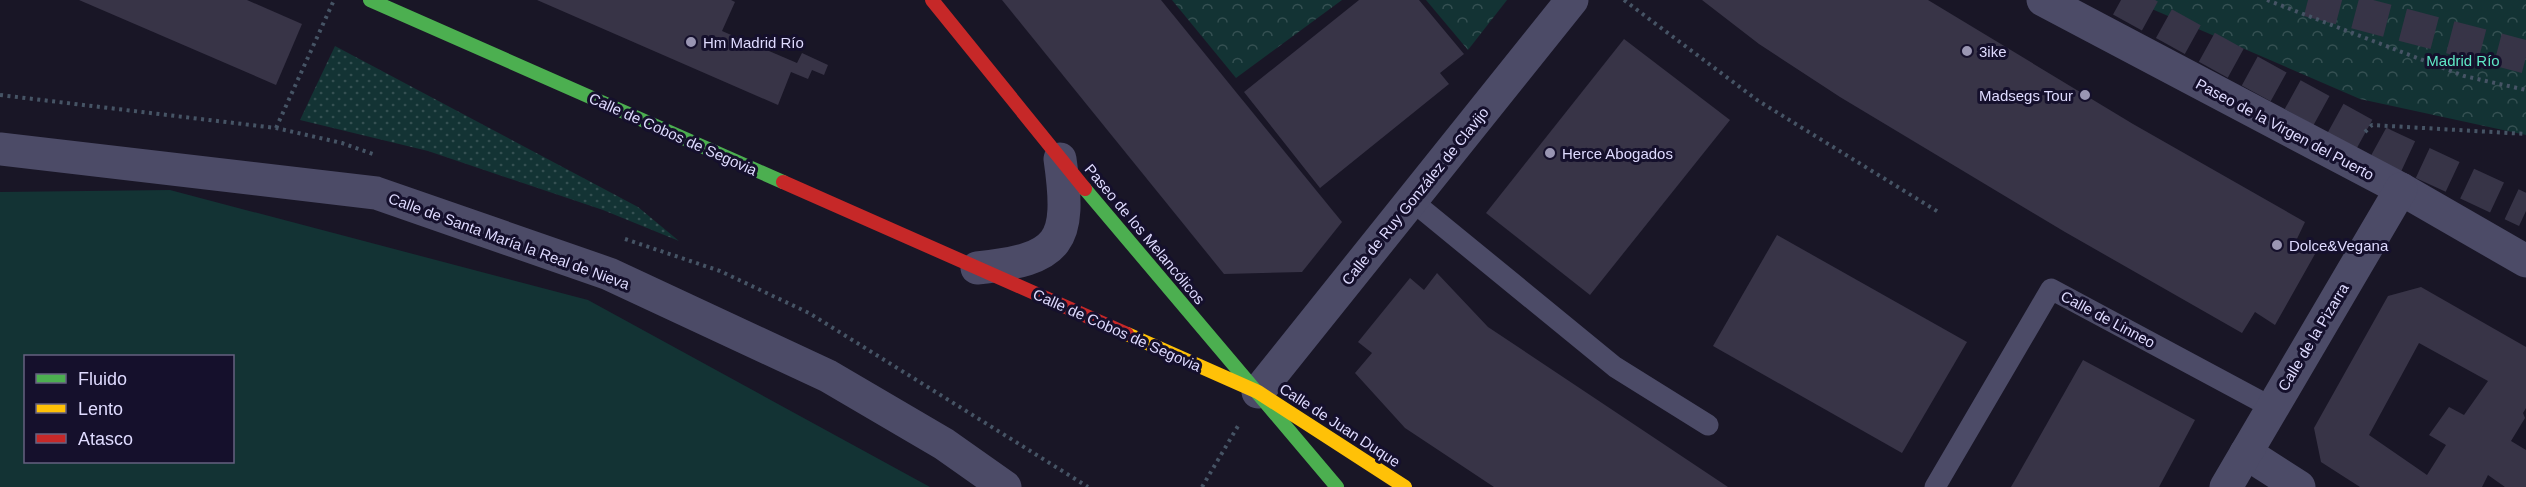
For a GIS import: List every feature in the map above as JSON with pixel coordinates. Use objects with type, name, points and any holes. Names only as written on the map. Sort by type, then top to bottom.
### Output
[{"type":"street","name":"Calle de Cobos de Segovia","points":[[369,0],[1258,392]]},
{"type":"street","name":"Paseo de los Melancólicos","points":[[932,0],[1060,159],[1337,487]]},
{"type":"street","name":"Calle de Ruy González de Clavijo","points":[[1258,392],[1572,0]]},
{"type":"street","name":"Paseo de la Virgen del Puerto","points":[[2043,0],[2401,189],[2526,261]]},
{"type":"street","name":"Calle de Santa María la Real de Nieva","points":[[0,149],[376,193],[609,274],[817,371],[944,444],[1005,487]]},
{"type":"street","name":"Calle de Cobos de Segovia","points":[[977,268],[1016,264],[1040,256],[1060,235],[1065,213],[1060,159]]},
{"type":"street","name":"Calle de la Pizarra","points":[[2226,487],[2401,189]]},
{"type":"street","name":"Calle de Juan Duque","points":[[1258,392],[1405,487]]},
{"type":"street","points":[[2246,453],[2299,487]]},
{"type":"lane","points":[[1411,200],[1615,367],[1708,426]]},
{"type":"lane","name":"Calle de Linneo","points":[[1935,487],[2051,289],[2271,407]]},
{"type":"path","points":[[276,128],[334,0]]},
{"type":"path","points":[[1624,0],[1757,100],[1940,213]]},
{"type":"path","points":[[2267,0],[2464,76],[2526,90]]},
{"type":"path","points":[[2340,158],[2372,125],[2526,134]]},
{"type":"path","points":[[1202,487],[1258,392]]},
{"type":"green space","points":[[1172,0],[1342,0],[1236,78]]},
{"type":"green space","points":[[1426,0],[1507,0],[1468,50]]},
{"type":"green space","name":"Madrid Río","points":[[2131,0],[2526,0],[2526,135],[2360,99]]},
{"type":"green space","points":[[335,46],[638,207],[679,241],[603,210],[428,151],[300,120]]},
{"type":"green space","points":[[170,190],[588,300],[930,487],[0,487],[0,192]]},
{"type":"building","points":[[79,0],[247,0],[302,24],[276,85]]},
{"type":"building","name":"Hm Madrid Río","points":[[537,0],[731,0],[735,2],[722,31],[797,63],[802,53],[828,65],[824,75],[812,70],[808,79],[791,72],[778,105]]},
{"type":"building","points":[[1002,0],[1161,0],[1342,222],[1302,272],[1224,274]]},
{"type":"building","points":[[1359,0],[1419,0],[1464,54],[1440,73],[1449,84],[1320,188],[1244,92]]},
{"type":"building","points":[[1702,0],[1928,0],[2133,124],[2305,222],[2295,243],[2315,254],[2275,325],[2255,312],[2242,333],[2065,232],[1840,97],[1759,44]]},
{"type":"building","points":[[1624,39],[1730,120],[1590,295],[1486,213]]},
{"type":"building","points":[[1777,235],[1967,342],[1902,453],[1713,346]]},
{"type":"building","points":[[1437,273],[1488,327],[1728,487],[1494,487],[1405,428],[1355,373],[1372,353],[1358,342],[1410,278],[1424,290]]},
{"type":"building","points":[[2421,287],[2526,347],[2526,408],[2523,413],[2525,418],[2511,441],[2526,450],[2526,487],[2505,487],[2488,475],[2482,487],[2360,487],[2321,462],[2314,428],[2388,296]],"holes":[[[2419,343],[2488,381],[2464,415],[2449,407],[2429,435],[2446,445],[2427,475],[2369,435]]]},
{"type":"building","points":[[2083,360],[2195,420],[2159,487],[2011,487]]},
{"type":"tunnel","points":[[2121,0],[2384,145],[2526,211]]},
{"type":"tunnel","points":[[2308,0],[2526,57]]},
{"type":"traffic: fast","points":[[370,0],[783,182]]},
{"type":"traffic: fast","points":[[1085,189],[1337,487]]},
{"type":"traffic: slow","points":[[1127,334],[1258,392],[1405,487]]},
{"type":"traffic: jam","points":[[932,0],[1085,189]]},
{"type":"traffic: jam","points":[[783,182],[1127,334]]},
{"type":"place","name":"Hm Madrid Río","points":[[691,42]]},
{"type":"place","name":"3ike","points":[[1967,51]]},
{"type":"place","name":"Madsegs Tour","points":[[2085,95]]},
{"type":"place","name":"Herce Abogados","points":[[1550,153]]},
{"type":"place","name":"Dolce&Vegana","points":[[2277,245]]}]
